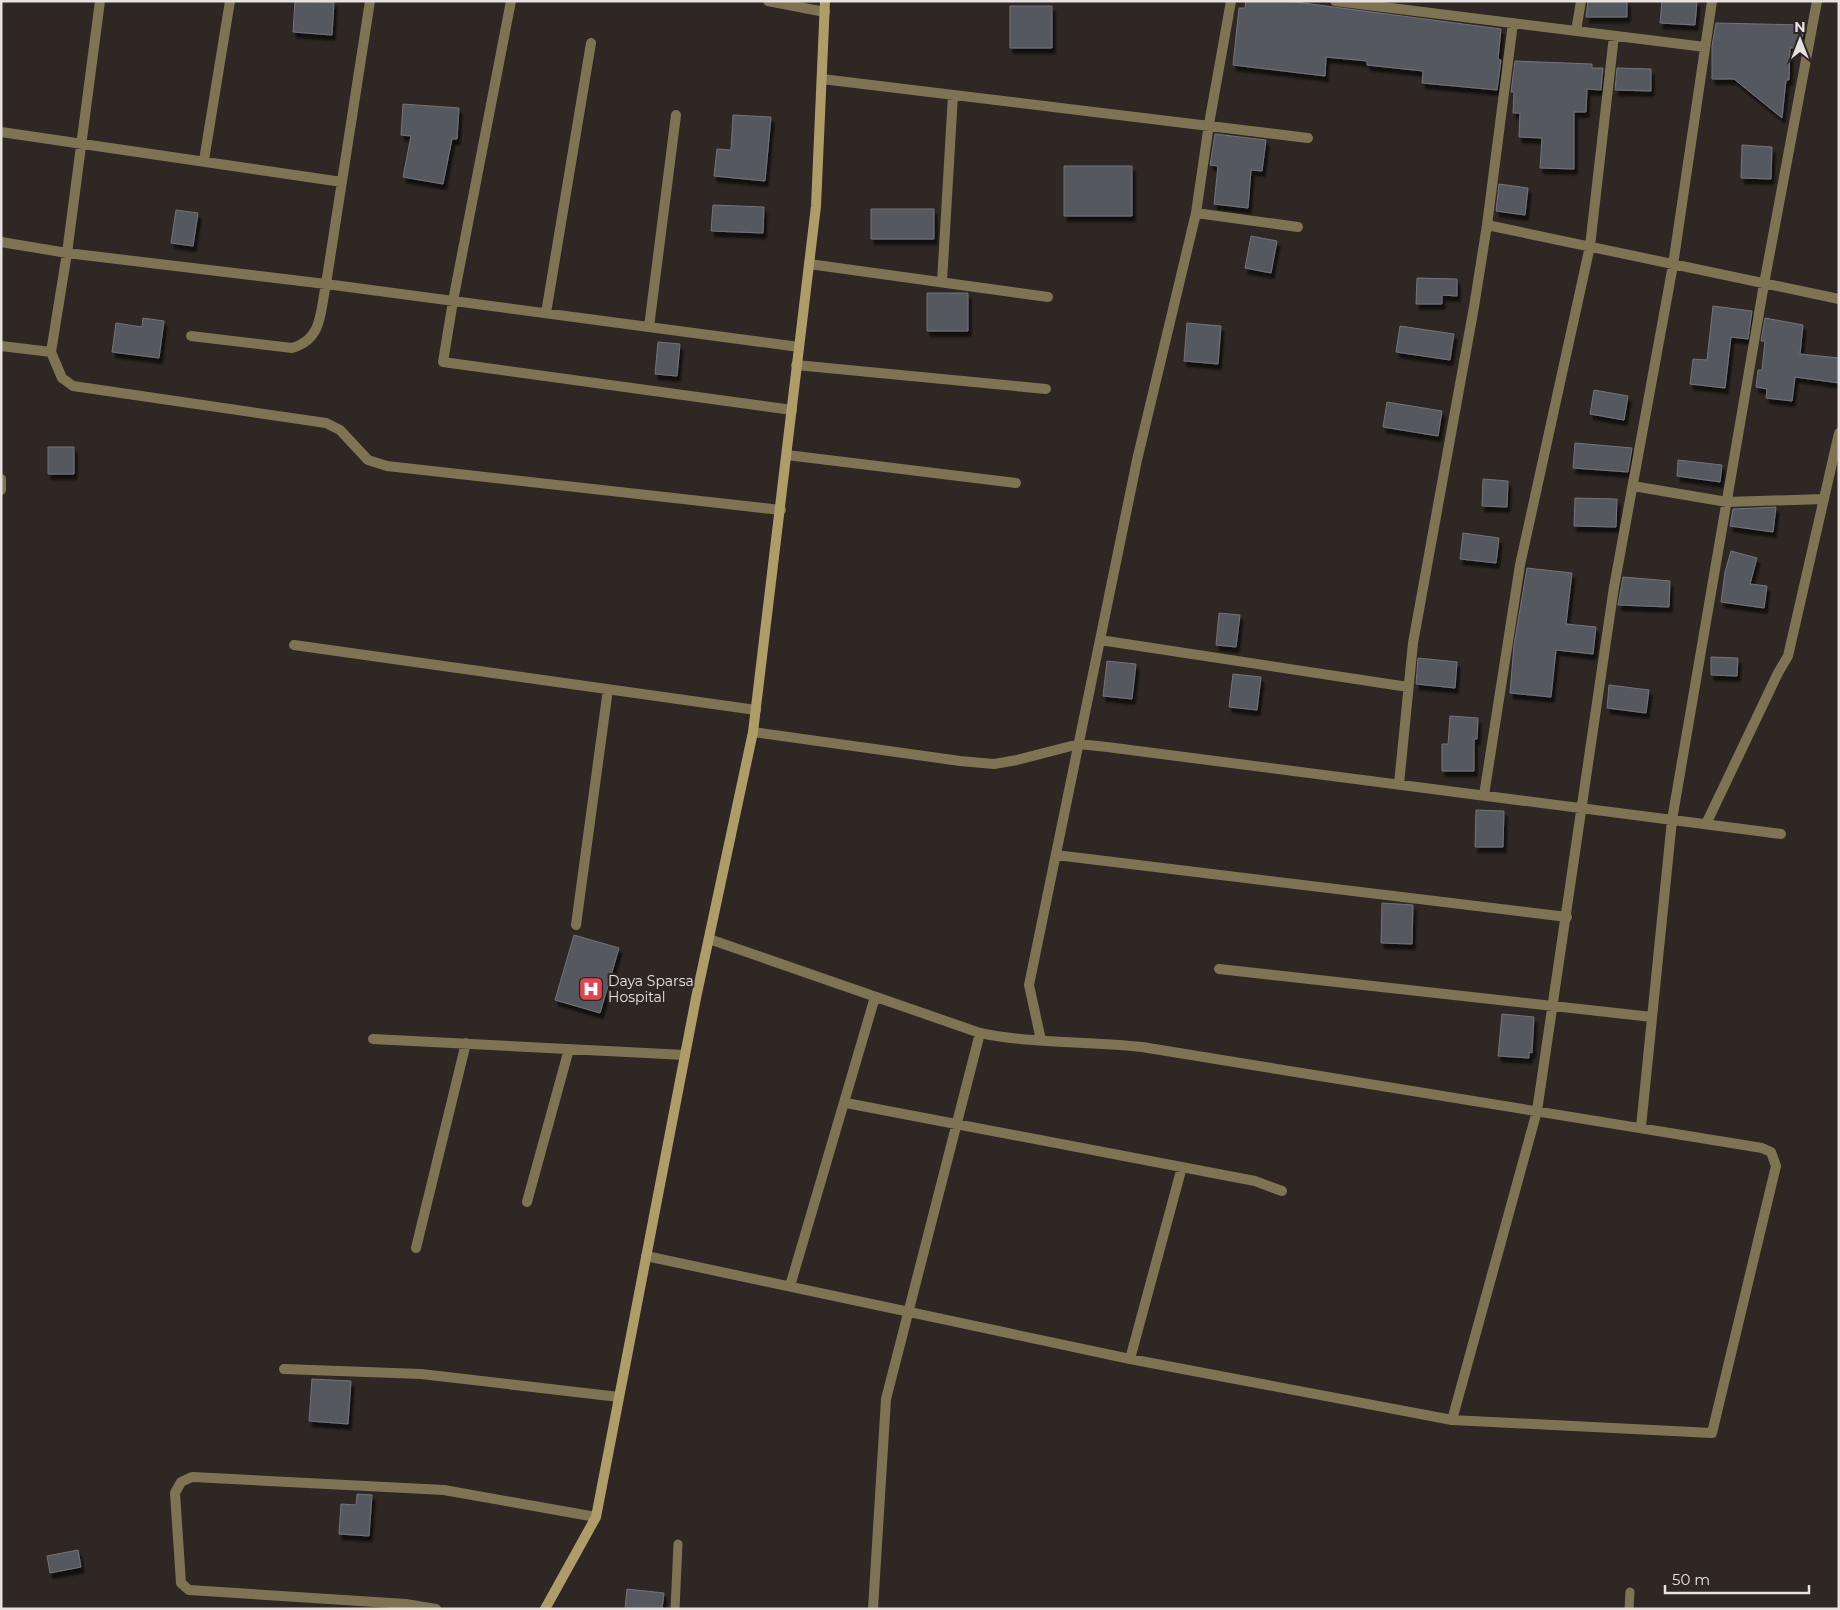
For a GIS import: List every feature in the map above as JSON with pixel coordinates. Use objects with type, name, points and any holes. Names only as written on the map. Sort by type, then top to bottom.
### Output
[{"type":"street","points":[[100,1],[67,253],[51,352],[62,378],[73,386],[326,423],[340,430],[368,460],[387,466],[781,510]]},
{"type":"street","points":[[204,160],[230,1]]},
{"type":"street","points":[[191,336],[292,348],[304,344],[312,338],[317,327],[326,284],[370,1]]},
{"type":"street","points":[[511,1],[452,301],[443,362],[792,410]]},
{"type":"street","points":[[545,1609],[596,1517],[709,939],[753,732],[816,206],[825,6],[768,1]]},
{"type":"street","points":[[1041,1040],[1029,985],[1137,460],[1196,213],[1209,124],[1232,1]]},
{"type":"street","points":[[1335,1],[1705,47]]},
{"type":"street","points":[[1576,31],[1581,1]]},
{"type":"street","points":[[1452,1420],[1537,1111],[1554,1006],[1614,586],[1673,265],[1712,1]]},
{"type":"street","points":[[1641,1127],[1672,820],[1764,284],[1817,1]]},
{"type":"street","points":[[1399,784],[1413,643],[1487,225],[1513,24]]},
{"type":"street","points":[[1484,796],[1520,565],[1590,246],[1614,36]]},
{"type":"street","points":[[546,313],[591,42]]},
{"type":"street","points":[[822,79],[1209,124],[1308,138]]},
{"type":"street","points":[[942,282],[953,95]]},
{"type":"street","points":[[649,327],[676,115]]},
{"type":"street","points":[[1,132],[82,142],[342,182]]},
{"type":"street","points":[[1196,213],[1298,227]]},
{"type":"street","points":[[1487,225],[1839,299]]},
{"type":"street","points":[[1,242],[67,253],[326,284],[799,347]]},
{"type":"street","points":[[809,264],[1048,296]]},
{"type":"street","points":[[1,346],[51,352]]},
{"type":"street","points":[[796,365],[1046,389]]},
{"type":"street","points":[[1706,824],[1778,672],[1788,656],[1839,433]]},
{"type":"street","points":[[786,455],[1016,483]]},
{"type":"street","points":[[1,479],[1,490]]},
{"type":"street","points":[[1633,486],[1727,502],[1824,498]]},
{"type":"street","points":[[1100,640],[1408,686]]},
{"type":"street","points":[[294,645],[756,710]]},
{"type":"street","points":[[576,925],[608,689]]},
{"type":"street","points":[[753,732],[960,761],[994,764],[1079,744],[1781,834]]},
{"type":"street","points":[[1056,855],[1566,917]]},
{"type":"street","points":[[646,1256],[1130,1358],[1452,1420],[1712,1433],[1776,1166],[1771,1152],[1762,1148],[1641,1127],[1142,1047],[1004,1038],[980,1033],[709,939]]},
{"type":"street","points":[[1220,969],[1652,1017]]},
{"type":"street","points":[[790,1286],[876,997]]},
{"type":"street","points":[[873,1609],[886,1398],[980,1033]]},
{"type":"street","points":[[373,1039],[686,1055]]},
{"type":"street","points":[[416,1248],[466,1044]]},
{"type":"street","points":[[526,1202],[568,1048]]},
{"type":"street","points":[[846,1102],[1255,1181],[1282,1192]]},
{"type":"street","points":[[1130,1358],[1182,1167]]},
{"type":"street","points":[[284,1369],[421,1374],[619,1397]]},
{"type":"street","points":[[436,1609],[406,1604],[189,1590],[181,1583],[175,1493],[181,1482],[192,1477],[444,1490],[596,1517]]},
{"type":"lane","points":[[675,1609],[678,1544]]},
{"type":"lane","points":[[1629,1609],[1630,1592]]},
{"type":"building","points":[[295,1],[334,2],[332,35],[293,32]]},
{"type":"building","points":[[1246,1],[1288,1],[1501,29],[1498,59],[1501,60],[1497,90],[1422,83],[1423,71],[1367,65],[1367,61],[1326,57],[1325,76],[1233,65],[1239,8],[1245,8]]},
{"type":"building","points":[[1588,1],[1627,1],[1627,17],[1586,17]]},
{"type":"building","points":[[1662,1],[1697,1],[1695,25],[1660,23]]},
{"type":"building","points":[[1010,6],[1052,6],[1052,48],[1010,48]]},
{"type":"building","points":[[1716,23],[1804,25],[1801,48],[1790,48],[1789,80],[1786,80],[1782,118],[1734,79],[1712,79],[1712,46]]},
{"type":"building","points":[[1515,61],[1592,64],[1592,68],[1603,68],[1601,90],[1587,89],[1586,112],[1574,112],[1574,169],[1540,168],[1542,138],[1519,137],[1520,113],[1513,113],[1514,92],[1511,92]]},
{"type":"building","points":[[1617,68],[1651,69],[1651,91],[1615,90]]},
{"type":"building","points":[[403,104],[459,108],[457,139],[452,139],[443,184],[403,177],[411,136],[401,135]]},
{"type":"building","points":[[733,115],[771,117],[765,181],[714,176],[717,149],[731,150]]},
{"type":"building","points":[[1215,134],[1266,140],[1262,171],[1251,170],[1248,208],[1214,204],[1218,166],[1210,165]]},
{"type":"building","points":[[1742,145],[1772,147],[1771,179],[1741,178]]},
{"type":"building","points":[[1064,166],[1132,166],[1132,216],[1064,216]]},
{"type":"building","points":[[1499,184],[1528,188],[1525,215],[1496,211]]},
{"type":"building","points":[[713,205],[764,207],[763,233],[711,231]]},
{"type":"building","points":[[871,209],[934,209],[934,239],[871,239]]},
{"type":"building","points":[[176,210],[198,213],[193,246],[171,243]]},
{"type":"building","points":[[1251,236],[1277,241],[1271,273],[1245,268]]},
{"type":"building","points":[[1417,278],[1457,279],[1457,296],[1442,295],[1442,304],[1416,304]]},
{"type":"building","points":[[927,293],[968,293],[968,331],[927,331]]},
{"type":"building","points":[[1713,306],[1752,311],[1748,339],[1731,337],[1725,388],[1690,384],[1693,359],[1707,360]]},
{"type":"building","points":[[143,318],[164,321],[159,358],[112,352],[116,323],[142,327]]},
{"type":"building","points":[[1765,318],[1803,325],[1800,354],[1839,358],[1839,383],[1795,377],[1792,401],[1766,398],[1767,389],[1756,387],[1758,370],[1762,370],[1765,341],[1761,341]]},
{"type":"building","points":[[1187,323],[1221,326],[1218,364],[1184,361]]},
{"type":"building","points":[[1400,326],[1454,334],[1450,360],[1396,352]]},
{"type":"building","points":[[658,342],[680,344],[677,376],[655,374]]},
{"type":"building","points":[[1594,390],[1628,396],[1624,420],[1590,414]]},
{"type":"building","points":[[1387,402],[1442,411],[1438,436],[1383,427]]},
{"type":"building","points":[[1575,443],[1632,448],[1628,472],[1573,468]]},
{"type":"building","points":[[48,447],[74,447],[74,474],[48,474]]},
{"type":"building","points":[[1678,460],[1722,465],[1720,482],[1677,476]]},
{"type":"building","points":[[1483,479],[1508,481],[1507,507],[1482,506]]},
{"type":"building","points":[[1575,498],[1617,499],[1616,527],[1574,526]]},
{"type":"building","points":[[1776,507],[1773,532],[1730,526],[1733,509]]},
{"type":"building","points":[[1463,533],[1499,538],[1496,563],[1460,559]]},
{"type":"building","points":[[1731,551],[1757,558],[1750,584],[1767,586],[1764,608],[1721,602],[1725,572]]},
{"type":"building","points":[[1527,568],[1572,573],[1566,624],[1596,627],[1593,654],[1556,650],[1551,697],[1510,693],[1514,645]]},
{"type":"building","points":[[1623,577],[1670,581],[1669,607],[1618,605]]},
{"type":"building","points":[[1219,613],[1240,615],[1236,647],[1216,645]]},
{"type":"building","points":[[1711,657],[1738,658],[1737,676],[1711,675]]},
{"type":"building","points":[[1418,658],[1457,662],[1455,688],[1416,684]]},
{"type":"building","points":[[1107,661],[1136,664],[1132,699],[1103,696]]},
{"type":"building","points":[[1233,674],[1261,677],[1257,710],[1229,707]]},
{"type":"building","points":[[1609,685],[1649,690],[1646,713],[1607,708]]},
{"type":"building","points":[[1450,716],[1478,718],[1477,739],[1474,739],[1474,771],[1442,771],[1442,744],[1448,744]]},
{"type":"building","points":[[1476,810],[1504,811],[1503,847],[1475,847]]},
{"type":"building","points":[[1382,903],[1413,905],[1412,944],[1381,943]]},
{"type":"building","points":[[574,935],[619,948],[600,1013],[555,1000]]},
{"type":"building","points":[[1502,1014],[1534,1017],[1532,1053],[1529,1052],[1529,1058],[1498,1056]]},
{"type":"building","points":[[312,1379],[351,1381],[348,1424],[309,1421]]},
{"type":"building","points":[[357,1494],[372,1495],[369,1536],[339,1534],[341,1504],[356,1505]]},
{"type":"building","points":[[78,1550],[81,1567],[50,1573],[47,1556]]},
{"type":"building","points":[[627,1589],[664,1593],[662,1609],[625,1609]]},
{"type":"place","name":"Daya Sparsa Hospital","points":[[591,989]]}]
